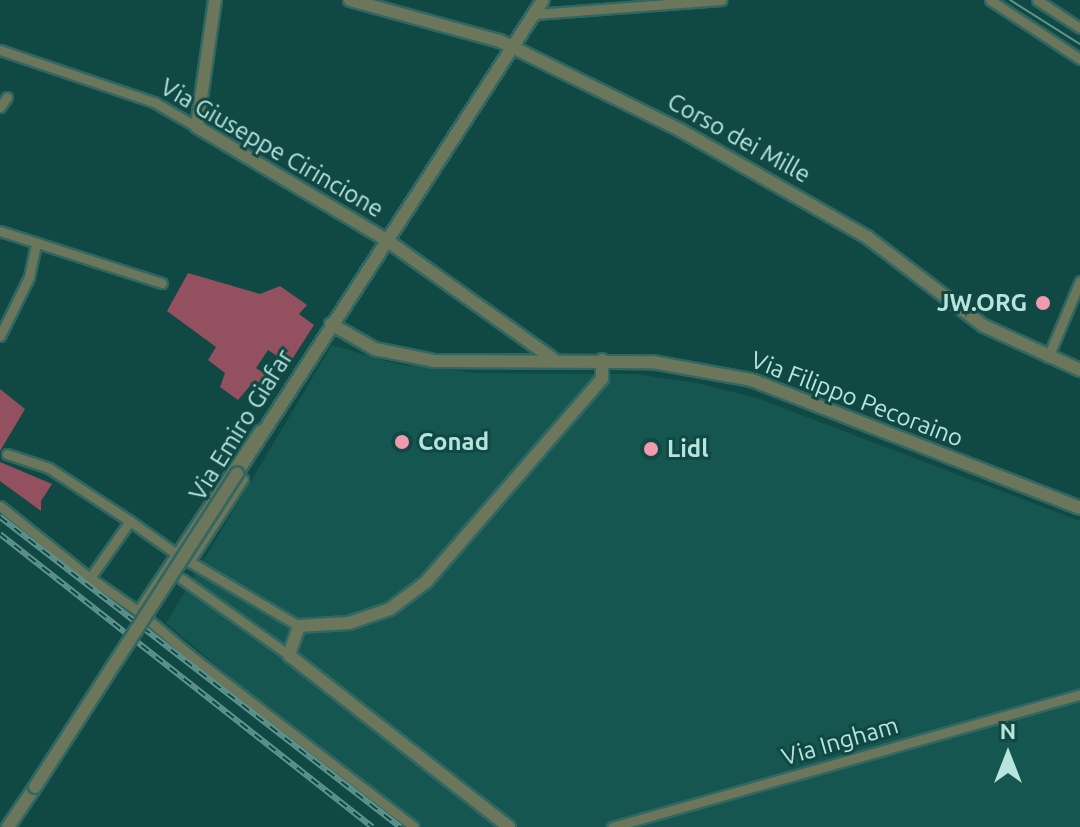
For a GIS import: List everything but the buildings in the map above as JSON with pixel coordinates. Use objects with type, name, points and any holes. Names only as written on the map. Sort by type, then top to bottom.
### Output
[{"type":"street","points":[[197,127],[215,0]]},
{"type":"street","name":"Corso dei Mille","points":[[350,0],[500,41],[754,169],[867,237],[919,280],[984,326],[1080,370]]},
{"type":"street","name":"Via Emiro Giafar","points":[[8,827],[240,476],[281,402],[543,0]]},
{"type":"street","points":[[535,14],[721,0]]},
{"type":"street","points":[[990,0],[1080,59]]},
{"type":"street","points":[[1037,0],[1080,28]]},
{"type":"street","points":[[1050,0],[1056,12]]},
{"type":"street","name":"Via Giuseppe Cirincione","points":[[0,50],[154,102],[385,239],[553,359]]},
{"type":"street","points":[[0,107],[7,97]]},
{"type":"street","points":[[0,231],[162,283]]},
{"type":"street","points":[[0,334],[29,277],[36,243]]},
{"type":"street","points":[[1048,357],[1080,281]]},
{"type":"street","name":"Via Filippo Pecoraino","points":[[331,324],[375,349],[434,361],[602,360],[682,366],[752,380],[1080,508]]},
{"type":"street","points":[[508,359],[526,339]]},
{"type":"street","points":[[7,454],[49,468],[189,562],[299,626],[349,623],[390,609],[426,582],[602,379],[602,360]]},
{"type":"street","points":[[138,611],[250,441],[281,402]]},
{"type":"street","points":[[189,562],[240,476]]},
{"type":"street","points":[[0,506],[414,827]]},
{"type":"street","points":[[90,578],[130,521]]},
{"type":"street","points":[[182,579],[289,655],[509,827]]},
{"type":"street","points":[[289,655],[299,626]]},
{"type":"street","name":"Via Ingham","points":[[612,827],[1080,695]]},
{"type":"shaded area","points":[[188,273],[260,294],[280,286],[307,305],[299,314],[314,325],[289,364],[268,350],[256,368],[274,380],[267,388],[255,380],[238,400],[220,387],[225,373],[208,360],[216,347],[167,311]]},
{"type":"shaded area","points":[[332,345],[397,364],[478,373],[636,374],[697,383],[757,398],[1080,521],[1080,827],[420,827],[281,720],[166,623]]},
{"type":"shaded area","points":[[0,389],[25,409],[0,451]]},
{"type":"shaded area","points":[[0,462],[52,484],[41,501],[41,511],[0,481]]},
{"type":"tram line","points":[[1010,0],[1080,44]]},
{"type":"railway","points":[[0,517],[400,827]]},
{"type":"railway","points":[[0,534],[372,827]]},
{"type":"place","name":"JW.ORG","points":[[1043,303]]},
{"type":"place","name":"Conad","points":[[402,442]]},
{"type":"place","name":"Lidl","points":[[651,449]]}]
